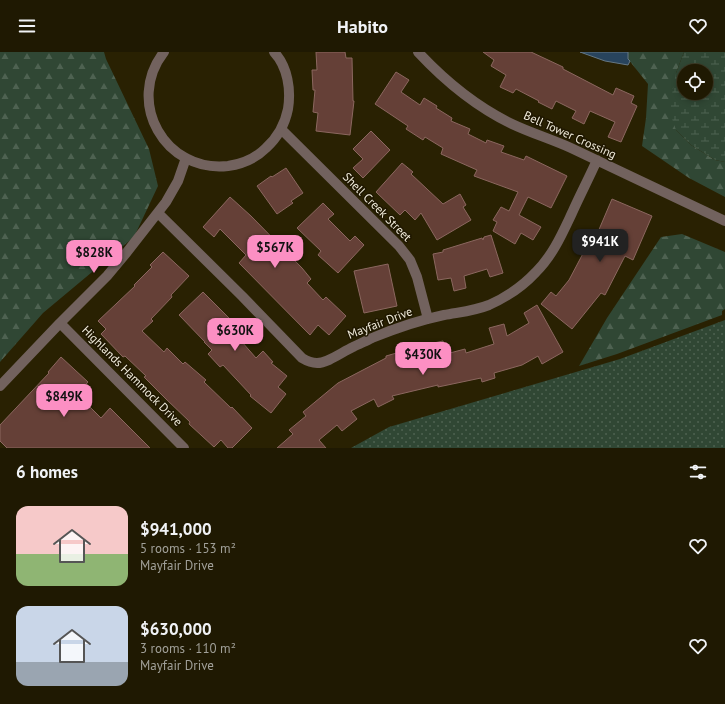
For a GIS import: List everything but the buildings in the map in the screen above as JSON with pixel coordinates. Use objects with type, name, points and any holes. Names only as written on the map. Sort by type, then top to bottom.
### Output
[{"type":"street","points":[[164,52],[155,66],[149,87],[149,109],[152,119],[157,130],[171,148],[186,158],[200,164],[211,166],[228,166],[255,158],[264,151],[281,129],[288,111],[289,88],[285,71],[277,53]]},
{"type":"street","name":"Bell Tower Crossing","points":[[418,52],[454,87],[481,107],[510,123],[556,141],[725,222]]},
{"type":"street","name":"Shell Creek Street","points":[[281,129],[400,246],[410,260],[417,277],[428,319]]},
{"type":"street","points":[[0,386],[60,322],[107,276],[127,252],[166,202],[178,181],[186,158]]},
{"type":"street","name":"Mayfair Drive","points":[[158,213],[302,358],[310,362],[317,363],[325,362],[353,347],[387,332],[428,319],[475,310],[489,305],[514,291],[526,282],[546,262],[554,250],[597,160]]},
{"type":"street","name":"Highlands Hammock Drive","points":[[60,322],[184,448]]},
{"type":"green space","points":[[0,52],[104,52],[149,149],[158,186],[134,237],[43,313],[0,362]]},
{"type":"green space","points":[[628,52],[684,52],[679,64],[677,64],[676,73],[676,130],[691,145],[715,160],[725,162],[725,197],[689,178],[642,146],[646,118],[648,84],[628,59]]},
{"type":"green space","points":[[684,52],[725,52],[725,162],[715,160],[691,145],[676,130],[669,110],[677,70],[677,100],[713,100],[713,64],[679,64]]},
{"type":"green space","points":[[682,234],[725,252],[725,309],[722,311],[722,315],[617,354],[579,366],[607,318],[661,237]]},
{"type":"green space","points":[[725,320],[725,448],[351,448],[389,427],[620,359]]},
{"type":"water","points":[[580,52],[628,52],[628,59],[630,61],[628,65],[605,61]]}]
